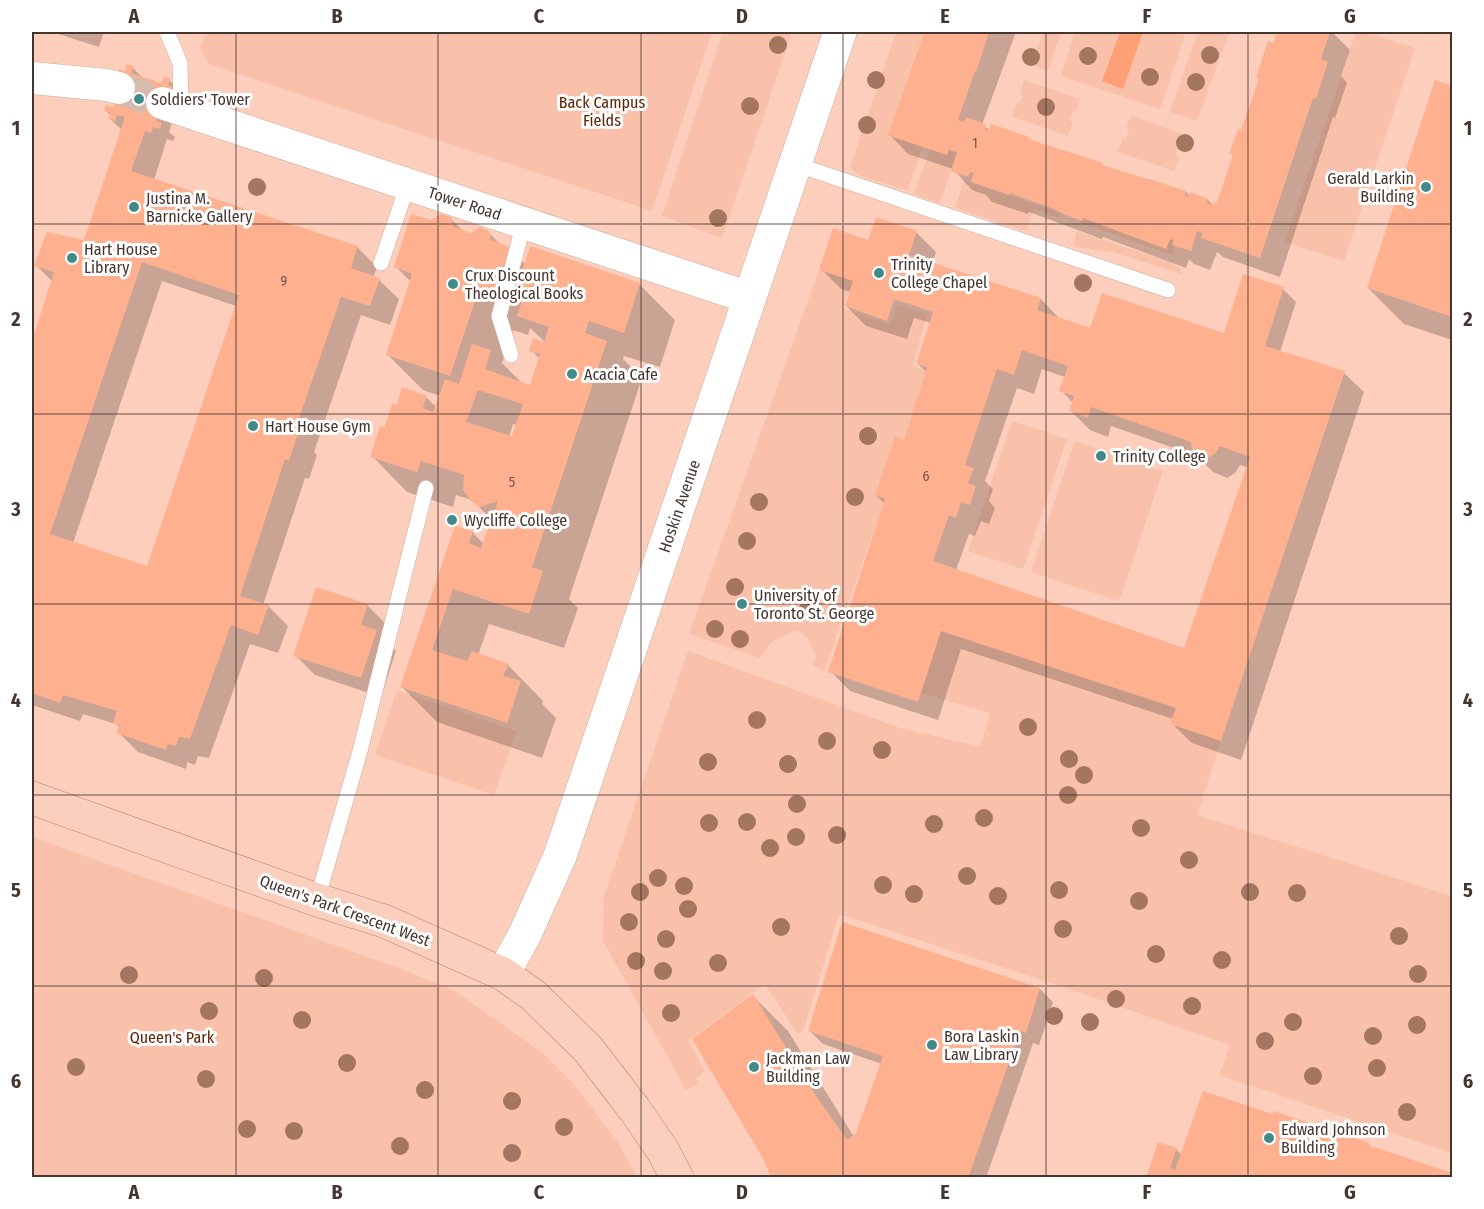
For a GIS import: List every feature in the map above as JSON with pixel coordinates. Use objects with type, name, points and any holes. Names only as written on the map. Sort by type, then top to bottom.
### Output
[{"type":"main road","name":"Queen's Park Crescent West","points":[[32,798],[317,900],[384,921],[503,974],[533,994],[588,1049],[635,1110],[663,1151],[677,1178]]},
{"type":"main road","points":[[32,809],[76,814]]},
{"type":"street","name":"Hoskin Avenue","points":[[503,974],[525,934],[560,856],[840,32]]},
{"type":"street","points":[[32,78],[119,88]]},
{"type":"street","name":"Tower Road","points":[[171,105],[750,298]]},
{"type":"lane","points":[[167,32],[180,63],[171,105]]},
{"type":"lane","points":[[795,164],[1168,290]]},
{"type":"lane","points":[[381,263],[408,184]]},
{"type":"lane","points":[[512,355],[500,315],[524,223]]},
{"type":"lane","points":[[317,900],[360,751],[426,488]]},
{"type":"shaded area","name":"University of Toronto St. George","points":[[32,32],[1452,32],[1452,1177],[32,1177]]},
{"type":"shaded area","points":[[1120,32],[1143,32],[1123,89],[1102,81]]},
{"type":"green space","name":"Back Campus Fields","points":[[206,32],[712,32],[652,211],[209,64],[200,48]]},
{"type":"green space","points":[[723,32],[792,32],[722,238],[662,216]]},
{"type":"green space","points":[[896,32],[924,32],[887,134],[923,146],[908,191],[858,175],[850,167]]},
{"type":"green space","points":[[1043,32],[1061,32],[1048,70],[1031,65]]},
{"type":"green space","points":[[1075,32],[1186,32],[1160,109],[1061,76]]},
{"type":"green space","points":[[1198,32],[1229,32],[1197,121],[1170,112]]},
{"type":"green space","points":[[1356,32],[1364,32],[1415,48],[1344,261],[1285,242]]},
{"type":"green space","points":[[1024,80],[1080,99],[1076,111],[1073,111],[1069,120],[1073,122],[1068,136],[1012,117],[1017,102],[1020,103],[1023,94],[1020,93]]},
{"type":"green space","points":[[1131,116],[1186,135],[1182,147],[1179,146],[1176,156],[1179,157],[1174,171],[1118,152],[1123,138],[1126,138],[1129,129],[1126,128]]},
{"type":"green space","points":[[930,149],[957,152],[940,203],[914,194]]},
{"type":"green space","points":[[964,180],[1061,213],[1059,218],[1034,209],[1026,231],[955,208]]},
{"type":"green space","points":[[1083,218],[1166,249],[1170,239],[1174,240],[1172,255],[1081,223],[1080,220]]},
{"type":"green space","points":[[1077,231],[1170,262],[1180,268],[1181,274],[1113,252],[1075,247]]},
{"type":"green space","points":[[819,270],[853,281],[843,308],[890,325],[897,305],[927,314],[913,365],[926,372],[904,440],[895,438],[875,495],[885,499],[824,671],[813,665],[816,658],[811,645],[804,634],[796,630],[772,642],[760,658],[689,634]]},
{"type":"green space","points":[[1012,421],[1067,439],[1023,569],[968,551]]},
{"type":"green space","points":[[1075,441],[1163,471],[1119,601],[1031,572]]},
{"type":"green space","points":[[941,631],[1176,708],[1171,724],[1221,741],[1197,815],[1452,896],[1452,1153],[1219,1075],[1230,1045],[1063,987],[839,914],[803,1031],[797,1033],[765,984],[688,1040],[705,1071],[696,1078],[698,1084],[686,1090],[603,941],[604,896],[688,651],[900,728],[980,747],[990,713],[921,693]]},
{"type":"green space","points":[[397,690],[516,731],[494,795],[375,755]]},
{"type":"green space","name":"Queen's Park","points":[[32,837],[404,970],[455,991],[543,1053],[574,1084],[617,1141],[637,1177],[32,1177]]},
{"type":"building","points":[[924,32],[989,32],[958,120],[964,122],[966,117],[986,124],[985,129],[989,130],[991,124],[1029,137],[1028,139],[1103,163],[1102,165],[1186,191],[1185,195],[1188,197],[1190,192],[1208,199],[1207,203],[1213,205],[1214,202],[1217,203],[1233,155],[1229,154],[1238,129],[1241,130],[1259,79],[1256,78],[1268,41],[1273,43],[1277,32],[1330,32],[1321,59],[1328,62],[1316,99],[1313,98],[1260,258],[1201,238],[1203,233],[1197,231],[1191,251],[1172,245],[1174,240],[1170,239],[1166,249],[1083,218],[1082,221],[1010,193],[1009,195],[971,182],[974,173],[970,172],[968,177],[951,171],[957,152],[949,150],[947,155],[887,135]]},
{"type":"building","points":[[127,64],[134,66],[131,73],[161,83],[164,77],[170,79],[168,85],[173,87],[172,94],[164,97],[156,121],[162,123],[160,129],[153,127],[151,133],[145,131],[131,171],[358,246],[351,268],[380,278],[370,306],[341,297],[294,433],[298,434],[289,460],[285,459],[240,596],[269,605],[258,635],[231,625],[190,739],[179,737],[176,746],[168,744],[166,750],[116,733],[120,725],[113,723],[117,711],[63,695],[60,703],[32,693],[32,341],[54,272],[34,266],[47,232],[84,240],[125,117],[117,115],[115,121],[108,119],[111,113],[104,110],[106,105],[113,107],[119,69],[125,71]],"holes":[[[142,262],[239,295],[147,566],[50,534]]]},
{"type":"building","name":"Gerald Larkin Building","points":[[1435,80],[1452,86],[1452,317],[1367,288]]},
{"type":"building","name":"Crux Discount Theological Books","points":[[411,214],[431,220],[441,214],[451,217],[454,227],[471,233],[480,227],[489,231],[491,240],[510,247],[492,300],[477,295],[450,376],[386,355],[412,274],[394,267]]},
{"type":"building","name":"Trinity College","points":[[876,217],[917,231],[909,255],[1041,298],[1037,310],[1090,328],[1102,293],[1224,333],[1243,274],[1284,287],[1265,346],[1345,371],[1221,741],[1170,724],[1176,708],[941,631],[918,702],[828,672],[885,499],[875,495],[895,437],[904,440],[927,367],[916,364],[933,312],[894,299],[887,321],[845,306],[853,281],[819,270],[833,228],[868,240]],"holes":[[[1022,350],[1068,366],[1059,391],[1074,396],[1069,411],[1088,418],[1091,407],[1191,442],[1192,453],[1206,459],[1216,453],[1220,446],[1250,457],[1184,648],[933,561],[949,515],[956,518],[961,502],[970,505],[976,486],[968,483],[974,468],[965,465],[997,369],[1014,375]]]},
{"type":"building","name":"Wycliffe College","points":[[530,246],[640,283],[624,333],[589,321],[585,333],[607,341],[532,567],[543,571],[529,614],[453,589],[432,650],[467,661],[472,651],[509,664],[503,676],[521,681],[507,723],[400,687],[455,526],[473,531],[469,543],[481,548],[498,501],[480,507],[471,501],[463,490],[464,475],[421,461],[417,472],[370,457],[380,426],[385,427],[392,404],[397,405],[402,387],[427,396],[423,408],[433,412],[445,379],[459,384],[472,344],[491,350],[485,369],[530,385],[540,354],[529,351],[533,338],[544,342],[549,327],[517,316],[524,295],[515,292]],"holes":[[[478,390],[523,404],[512,436],[466,422]]]},
{"type":"building","points":[[316,587],[368,604],[361,625],[377,630],[361,678],[293,656]]},
{"type":"building","name":"Bora Laskin Law Library","points":[[842,922],[1040,988],[1026,1033],[1020,1031],[968,1178],[771,1178],[764,1160],[692,1039],[753,994],[816,1096],[847,1140],[856,1133],[883,1056],[808,1031]]},
{"type":"building","name":"Edward Johnson Building","points":[[1203,1091],[1272,1114],[1273,1111],[1369,1143],[1368,1145],[1452,1173],[1452,1178],[1146,1178],[1158,1142],[1177,1148],[1170,1168],[1175,1170]]},
{"type":"tunnel","points":[[119,88],[162,103]]},
{"type":"place","name":"Soldiers' Tower","points":[[139,99]]},
{"type":"place","name":"Gerald Larkin Building","points":[[1426,187]]},
{"type":"place","name":"Justina M. Barnicke Gallery","points":[[134,207]]},
{"type":"place","name":"Hart House Library","points":[[72,258]]},
{"type":"place","name":"Trinity College Chapel","points":[[879,273]]},
{"type":"place","name":"Crux Discount Theological Books","points":[[453,284]]},
{"type":"place","name":"Acacia Cafe","points":[[572,374]]},
{"type":"place","name":"Hart House Gym","points":[[253,426]]},
{"type":"place","name":"Trinity College","points":[[1101,456]]},
{"type":"place","name":"Wycliffe College","points":[[452,520]]},
{"type":"place","name":"University of Toronto St. George","points":[[742,604]]},
{"type":"place","name":"Bora Laskin Law Library","points":[[932,1045]]},
{"type":"place","name":"Jackman Law Building","points":[[754,1067]]},
{"type":"place","name":"Edward Johnson Building","points":[[1269,1138]]}]
